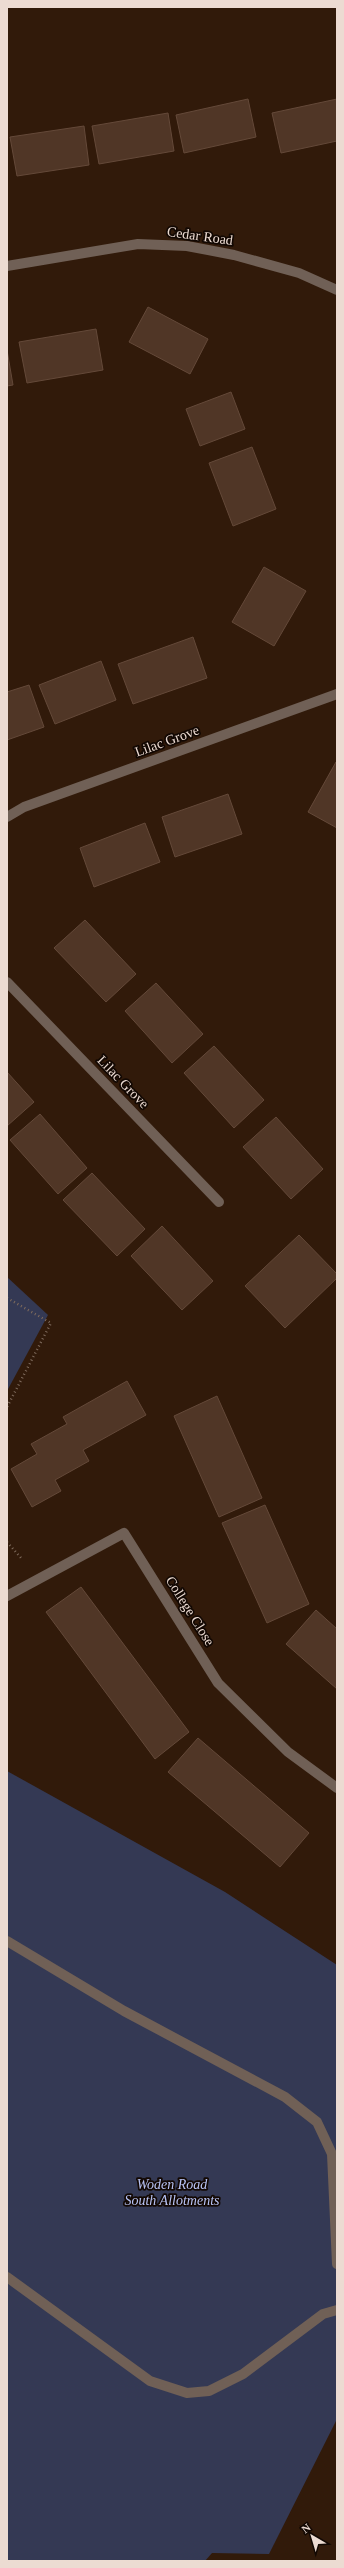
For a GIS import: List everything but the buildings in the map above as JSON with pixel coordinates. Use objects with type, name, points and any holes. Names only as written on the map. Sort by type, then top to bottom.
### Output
[{"type":"street","name":"Cedar Road","points":[[7,266],[138,244],[187,246],[234,255],[299,273],[337,290]]},
{"type":"street","name":"Lilac Grove","points":[[7,817],[24,807],[337,694]]},
{"type":"street","name":"Lilac Grove","points":[[7,982],[219,1202]]},
{"type":"street","name":"College Close","points":[[7,1596],[124,1533],[218,1683],[288,1752],[337,1788]]},
{"type":"street","points":[[7,1941],[124,2011],[285,2096],[317,2122],[332,2154],[337,2264]]},
{"type":"street","points":[[7,2277],[150,2381],[187,2393],[209,2391],[243,2374],[323,2314],[337,2310]]},
{"type":"path","points":[[7,1298],[51,1323],[7,1407]]},
{"type":"green space","points":[[7,1277],[48,1315],[7,1391]]},
{"type":"green space","name":"Woden Road South Allotments","points":[[7,1771],[225,1892],[337,1965],[337,2419],[269,2554],[212,2553],[205,2561],[9,2561],[7,2559]]}]
